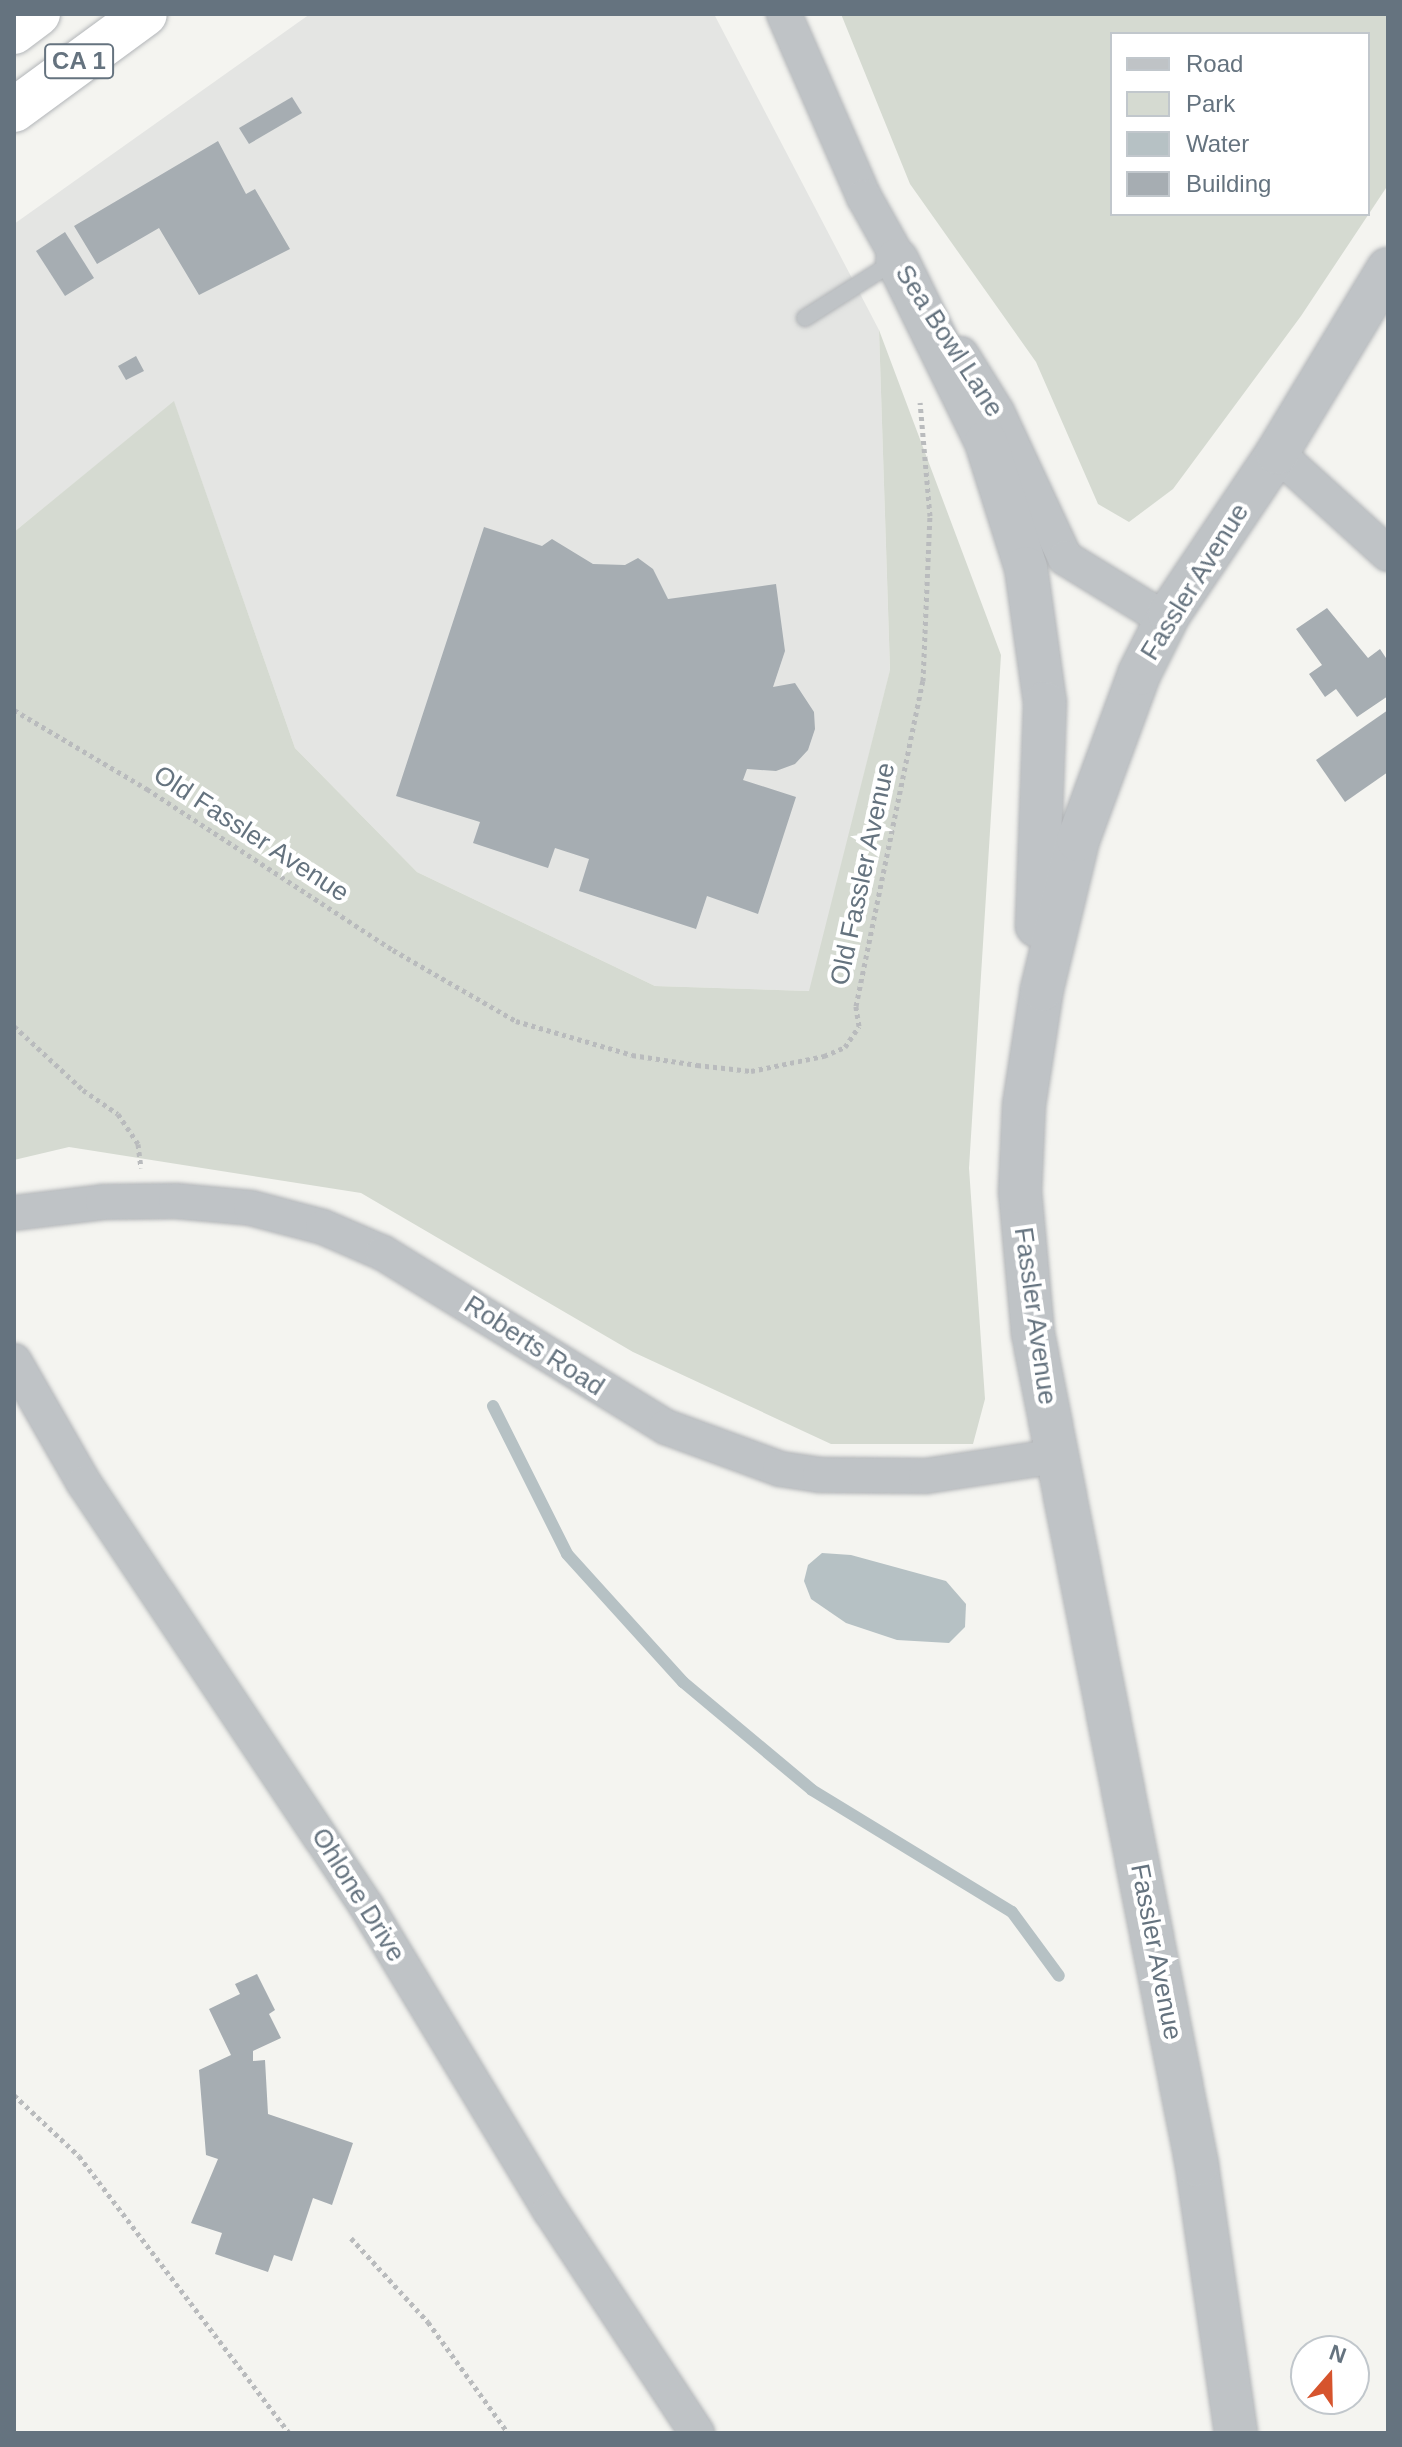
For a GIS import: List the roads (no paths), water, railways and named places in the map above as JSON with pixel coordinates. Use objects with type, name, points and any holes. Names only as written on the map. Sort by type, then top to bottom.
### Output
[{"type":"highway","name":"CA 1","points":[[14,32],[38,14]]},
{"type":"highway","name":"CA 1","points":[[14,110],[145,14]]},
{"type":"street","name":"Sea Bowl Lane","points":[[784,14],[897,260],[997,412],[1065,558],[1166,620]]},
{"type":"street","points":[[897,260],[998,474],[1039,634],[1045,775],[1029,1062]]},
{"type":"street","name":"Fassler Avenue","points":[[1236,2433],[1197,2165],[1056,1456],[1022,1236],[1021,1143],[1029,1062],[1059,916],[1090,799],[1122,713],[1166,620],[1277,453],[1388,269]]},
{"type":"street","points":[[1277,453],[1388,554]]},
{"type":"street","name":"Roberts Road","points":[[14,1213],[145,1201],[251,1208],[359,1242],[492,1318],[625,1405],[744,1460],[820,1475],[892,1477],[1056,1456]]},
{"type":"street","name":"Ohlone Drive","points":[[14,1361],[84,1483],[367,1907],[550,2210],[697,2433]]},
{"type":"lane","points":[[805,318],[897,260]]},
{"type":"water","points":[[822,1553],[851,1555],[946,1581],[966,1604],[965,1627],[949,1643],[897,1640],[846,1623],[811,1599],[804,1581],[808,1565]]},
{"type":"waterway","points":[[493,1406],[567,1554],[683,1682],[812,1790],[1012,1912],[1059,1976]]}]
